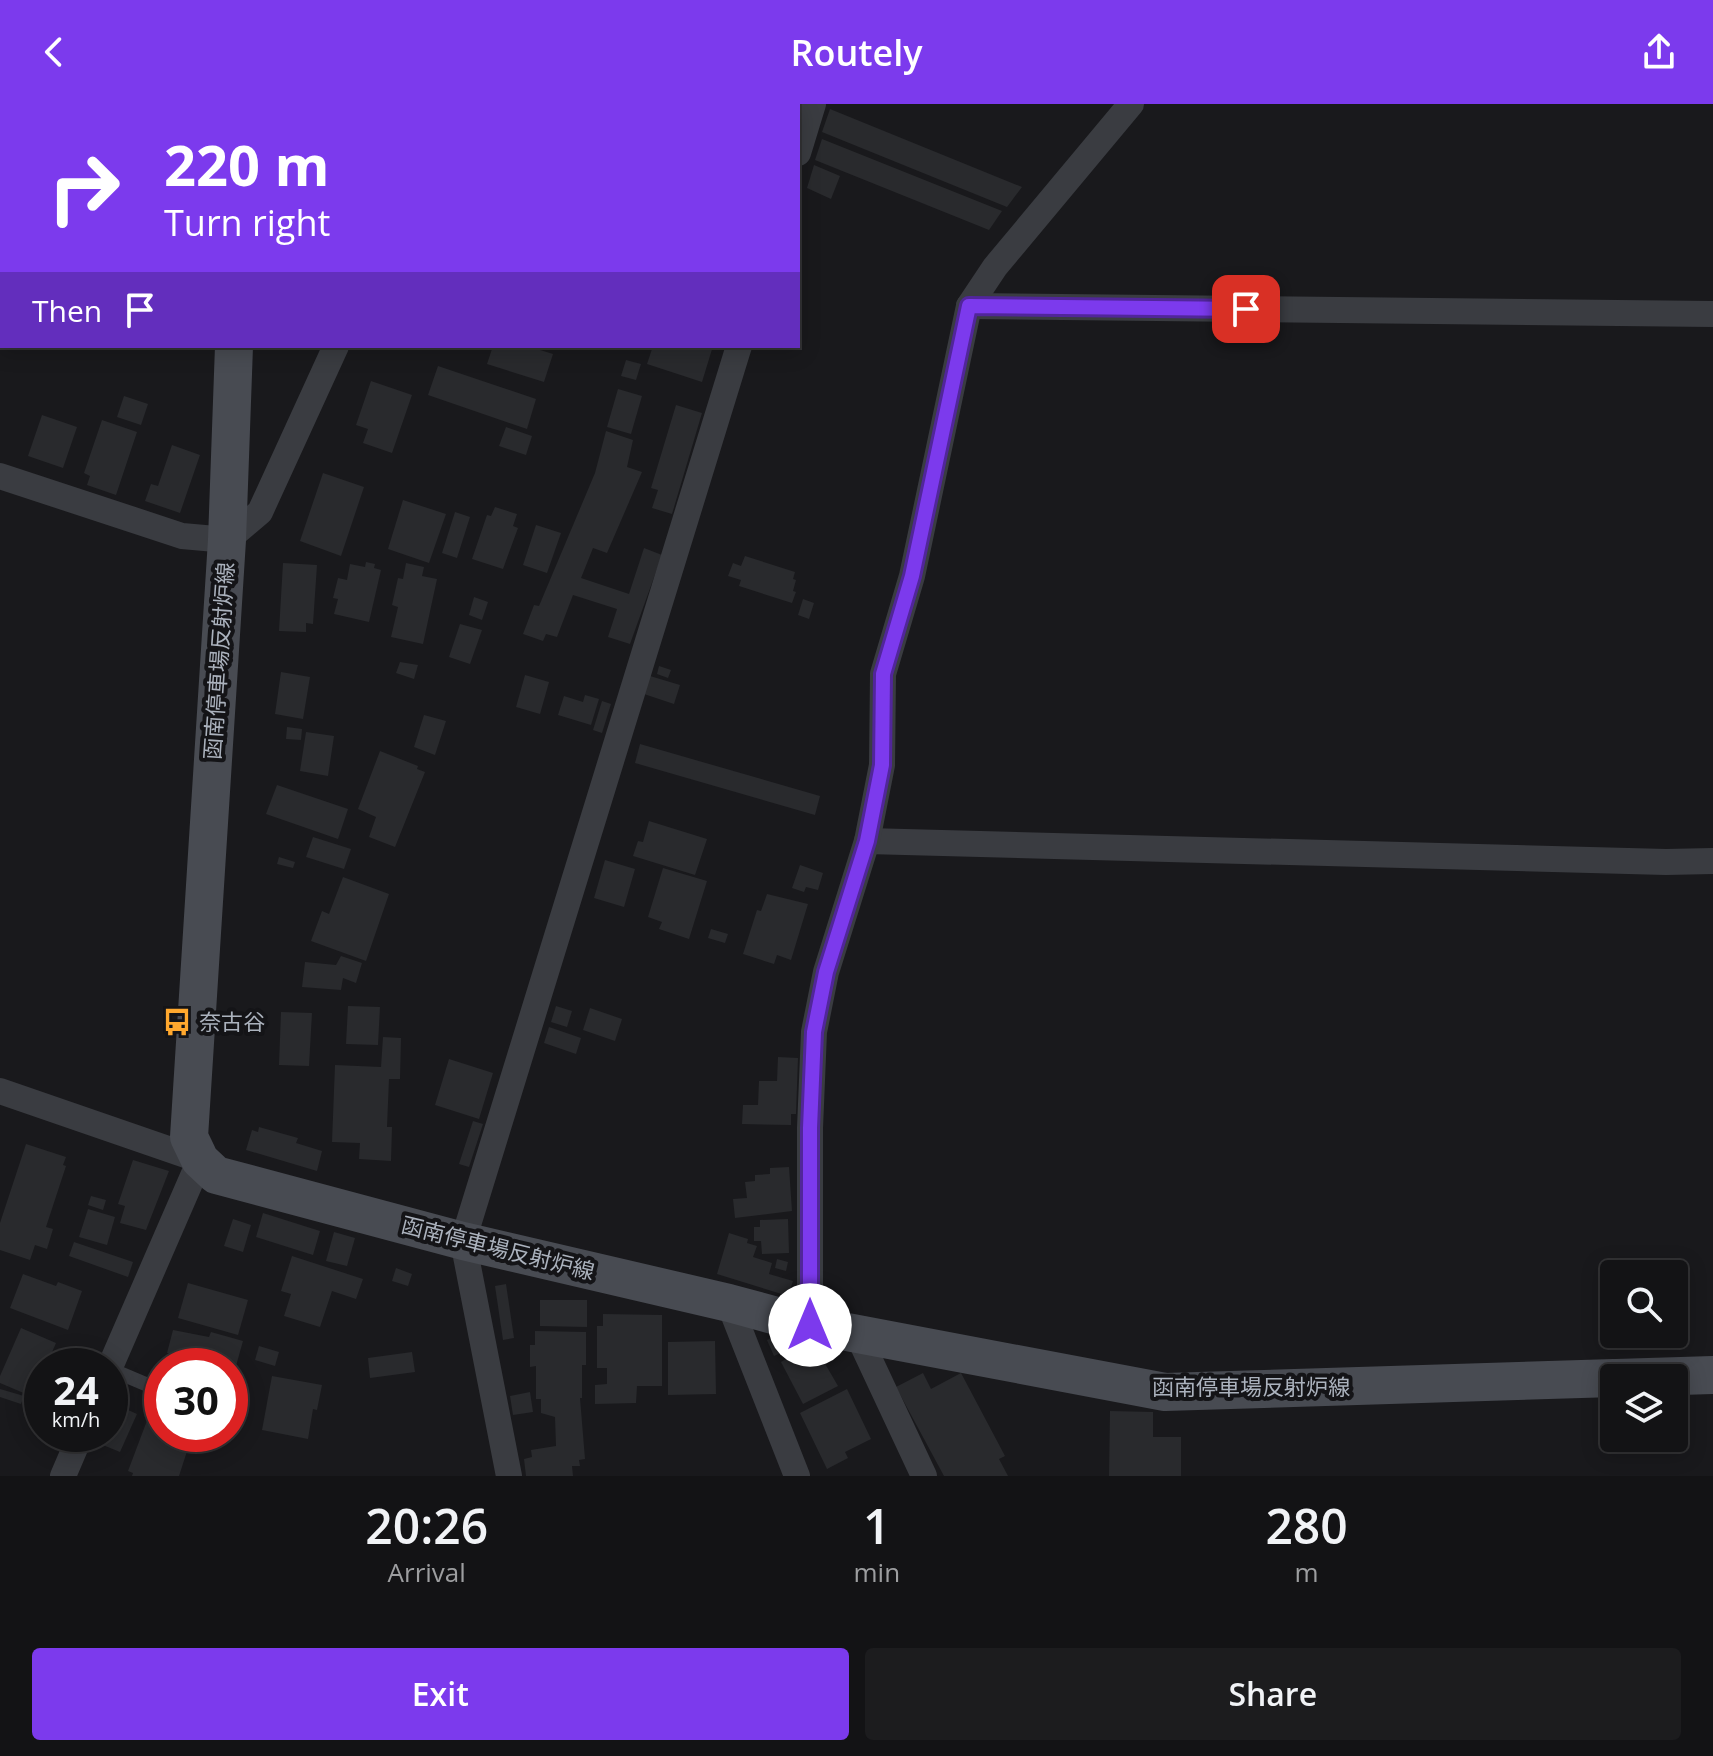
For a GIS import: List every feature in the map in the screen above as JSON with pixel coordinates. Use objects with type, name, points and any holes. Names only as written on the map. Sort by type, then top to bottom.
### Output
[{"type":"main road","name":"函南停車場反射炉線","points":[[234,348],[227,540],[189,1137],[200,1160],[216,1175],[463,1241],[810,1325],[1165,1392],[1600,1378]]},
{"type":"main road","name":"函南停車場反射炉線","points":[[1688,1376],[1713,1375]]},
{"type":"street","points":[[800,146],[813,104]]},
{"type":"street","points":[[810,1325],[810,1128],[814,1032],[826,972],[867,841],[882,765],[883,674],[912,576],[969,306],[995,267],[1131,104]]},
{"type":"street","points":[[969,306],[1713,314]]},
{"type":"street","points":[[0,476],[182,536],[227,540],[260,512],[335,348]]},
{"type":"street","points":[[506,1475],[463,1241],[738,348]]},
{"type":"street","points":[[867,841],[1713,861]]},
{"type":"street","points":[[0,1091],[200,1160],[119,1348]]},
{"type":"street","points":[[729,1303],[797,1476]]},
{"type":"street","points":[[858,1335],[924,1476]]},
{"type":"street","points":[[63,1476],[73,1452]]},
{"type":"building","points":[[830,109],[1022,187],[1007,207],[822,132]]},
{"type":"building","points":[[822,139],[1002,211],[989,230],[815,160]]},
{"type":"building","points":[[814,165],[840,176],[831,199],[807,188]]},
{"type":"building","points":[[492,348],[537,348],[553,354],[544,382],[487,364]]},
{"type":"building","points":[[652,348],[712,348],[702,382],[647,364]]},
{"type":"building","points":[[626,360],[641,364],[636,380],[621,376]]},
{"type":"building","points":[[438,366],[536,399],[527,429],[428,395]]},
{"type":"building","points":[[371,381],[412,395],[392,453],[363,443],[368,429],[356,425]]},
{"type":"building","points":[[618,389],[642,396],[631,434],[607,427]]},
{"type":"building","points":[[124,396],[148,404],[141,425],[117,417]]},
{"type":"building","points":[[676,405],[702,413],[672,514],[652,508],[658,490],[651,488]]},
{"type":"building","points":[[42,415],[77,427],[63,468],[28,456]]},
{"type":"building","points":[[102,420],[137,432],[116,495],[87,485],[90,476],[84,473]]},
{"type":"building","points":[[506,427],[532,436],[526,455],[499,446]]},
{"type":"building","points":[[606,431],[633,440],[627,467],[642,472],[607,553],[593,548],[581,578],[629,594],[644,548],[662,555],[630,644],[608,637],[617,609],[573,595],[557,637],[546,634],[543,641],[523,634],[534,605],[539,606],[595,473]]},
{"type":"building","points":[[172,445],[200,455],[180,513],[145,501],[151,484],[158,486]]},
{"type":"building","points":[[323,473],[364,487],[341,556],[300,541]]},
{"type":"building","points":[[403,500],[446,514],[429,563],[388,549]]},
{"type":"building","points":[[495,507],[517,514],[513,526],[518,528],[503,569],[472,559],[487,515],[491,516]]},
{"type":"building","points":[[455,512],[470,517],[457,558],[442,553]]},
{"type":"building","points":[[536,525],[561,533],[547,573],[523,565]]},
{"type":"building","points":[[745,556],[795,572],[793,591],[796,592],[792,603],[739,586],[741,580],[728,576],[733,563],[741,566]]},
{"type":"building","points":[[366,562],[375,564],[374,568],[381,570],[369,622],[334,614],[338,599],[333,598],[338,578],[347,580],[350,564],[365,567]]},
{"type":"building","points":[[283,563],[317,565],[313,624],[306,623],[306,632],[279,631]]},
{"type":"building","points":[[406,563],[424,567],[422,576],[437,579],[423,644],[391,637],[398,607],[392,605],[398,578],[403,579]]},
{"type":"building","points":[[474,597],[488,602],[482,620],[469,615]]},
{"type":"building","points":[[803,599],[814,603],[809,619],[798,615]]},
{"type":"building","points":[[460,624],[482,630],[470,664],[449,657]]},
{"type":"building","points":[[400,662],[418,665],[414,679],[396,673]]},
{"type":"building","points":[[659,666],[671,670],[668,678],[657,674]]},
{"type":"building","points":[[281,672],[310,677],[303,719],[275,714]]},
{"type":"building","points":[[525,675],[549,682],[540,714],[516,707]]},
{"type":"building","points":[[650,676],[680,685],[674,704],[644,694]]},
{"type":"building","points":[[585,695],[599,699],[591,725],[558,715],[564,696],[583,702]]},
{"type":"building","points":[[602,701],[611,704],[602,733],[593,730]]},
{"type":"building","points":[[424,715],[446,721],[435,755],[414,747]]},
{"type":"building","points":[[287,727],[302,729],[301,740],[286,739]]},
{"type":"building","points":[[306,732],[334,736],[328,776],[300,771]]},
{"type":"building","points":[[640,744],[820,796],[815,815],[635,763]]},
{"type":"building","points":[[380,751],[418,766],[417,769],[425,772],[395,847],[369,837],[376,817],[358,809]]},
{"type":"building","points":[[277,785],[348,809],[338,839],[266,814]]},
{"type":"building","points":[[649,821],[707,839],[695,875],[633,856],[638,841],[643,842]]},
{"type":"building","points":[[313,837],[351,849],[344,869],[306,857]]},
{"type":"building","points":[[279,857],[295,862],[293,868],[277,864]]},
{"type":"building","points":[[605,860],[635,869],[624,907],[594,898]]},
{"type":"building","points":[[800,865],[823,873],[818,890],[806,887],[804,892],[792,888]]},
{"type":"building","points":[[663,868],[707,881],[689,939],[659,929],[662,922],[648,917]]},
{"type":"building","points":[[343,877],[389,894],[366,961],[311,941],[322,911],[329,914]]},
{"type":"building","points":[[767,894],[808,904],[791,960],[777,955],[774,964],[743,954],[757,910],[761,911]]},
{"type":"building","points":[[711,929],[728,934],[725,943],[708,938]]},
{"type":"building","points":[[341,956],[362,963],[356,983],[343,978],[341,990],[302,987],[305,962],[336,965]]},
{"type":"building","points":[[348,1006],[380,1007],[378,1045],[346,1044]]},
{"type":"building","points":[[556,1006],[572,1011],[567,1027],[551,1022]]},
{"type":"building","points":[[590,1008],[622,1019],[615,1041],[583,1030]]},
{"type":"building","points":[[281,1012],[312,1013],[309,1066],[279,1065]]},
{"type":"building","points":[[549,1027],[581,1038],[576,1054],[544,1043]]},
{"type":"building","points":[[383,1037],[401,1038],[400,1079],[389,1079],[387,1127],[392,1127],[391,1161],[359,1159],[360,1143],[332,1142],[335,1065],[381,1067]]},
{"type":"building","points":[[778,1057],[798,1058],[796,1114],[791,1114],[791,1125],[742,1124],[743,1105],[758,1105],[759,1081],[777,1081]]},
{"type":"building","points":[[449,1059],[493,1073],[479,1119],[435,1105]]},
{"type":"building","points":[[473,1121],[483,1124],[469,1167],[459,1164]]},
{"type":"building","points":[[259,1127],[298,1138],[296,1143],[322,1151],[317,1171],[246,1150],[252,1130],[258,1132]]},
{"type":"building","points":[[26,1144],[66,1157],[63,1165],[66,1166],[46,1227],[53,1229],[47,1249],[35,1245],[30,1260],[0,1250],[0,1223]]},
{"type":"building","points":[[133,1160],[169,1171],[146,1230],[120,1223],[125,1206],[118,1204]]},
{"type":"building","points":[[789,1167],[792,1211],[735,1218],[733,1199],[747,1198],[745,1182],[755,1181],[755,1175],[770,1174],[770,1168]]},
{"type":"building","points":[[91,1196],[106,1200],[103,1210],[88,1205]]},
{"type":"building","points":[[88,1209],[115,1217],[107,1245],[79,1237]]},
{"type":"building","points":[[263,1213],[320,1231],[313,1255],[256,1237]]},
{"type":"building","points":[[233,1219],[251,1225],[243,1252],[224,1246]]},
{"type":"building","points":[[788,1219],[789,1253],[762,1254],[761,1241],[754,1241],[754,1227],[760,1227],[760,1220]]},
{"type":"building","points":[[334,1232],[355,1238],[347,1266],[326,1261]]},
{"type":"building","points":[[729,1233],[748,1239],[747,1243],[757,1246],[753,1257],[772,1263],[769,1274],[793,1281],[788,1296],[717,1274]]},
{"type":"building","points":[[74,1242],[133,1262],[128,1277],[69,1256]]},
{"type":"building","points":[[292,1256],[363,1279],[356,1299],[332,1291],[320,1327],[284,1316],[291,1294],[281,1291]]},
{"type":"building","points":[[777,1259],[788,1262],[786,1271],[775,1268]]},
{"type":"building","points":[[396,1268],[412,1274],[408,1286],[392,1281]]},
{"type":"building","points":[[23,1274],[82,1291],[68,1330],[10,1308]]},
{"type":"building","points":[[188,1283],[248,1300],[238,1335],[178,1318]]},
{"type":"building","points":[[506,1284],[514,1338],[503,1340],[495,1286]]},
{"type":"building","points":[[540,1300],[587,1300],[587,1327],[540,1326]]},
{"type":"building","points":[[603,1314],[662,1315],[662,1386],[637,1386],[636,1403],[595,1404],[595,1385],[607,1384],[607,1368],[597,1368],[597,1326],[603,1326]]},
{"type":"building","points":[[21,1328],[56,1343],[54,1348],[24,1348],[24,1393],[0,1383],[0,1376]]},
{"type":"building","points":[[173,1330],[209,1337],[211,1332],[243,1341],[241,1348],[168,1348]]},
{"type":"building","points":[[535,1331],[586,1332],[586,1365],[582,1365],[580,1398],[585,1459],[579,1460],[580,1466],[572,1466],[573,1476],[526,1476],[524,1459],[532,1457],[531,1450],[556,1446],[555,1417],[541,1413],[541,1399],[536,1399],[536,1366],[530,1367],[530,1345],[535,1345]]},
{"type":"building","points":[[778,1335],[785,1351],[774,1356],[767,1340]]},
{"type":"building","points":[[715,1341],[716,1394],[668,1395],[668,1342]]},
{"type":"building","points":[[813,1343],[838,1386],[803,1404],[781,1362]]},
{"type":"building","points":[[259,1346],[279,1352],[275,1366],[255,1360]]},
{"type":"building","points":[[412,1352],[415,1372],[370,1378],[368,1358]]},
{"type":"building","points":[[923,1373],[931,1389],[961,1373],[1005,1456],[999,1459],[1008,1476],[944,1476],[896,1387]]},
{"type":"building","points":[[272,1376],[322,1385],[317,1410],[313,1409],[308,1439],[262,1430]]},
{"type":"building","points":[[0,1389],[24,1396],[21,1404],[0,1397]]},
{"type":"building","points":[[847,1389],[871,1439],[845,1452],[848,1458],[827,1469],[800,1413]]},
{"type":"building","points":[[530,1392],[533,1412],[513,1415],[510,1396]]},
{"type":"building","points":[[128,1410],[137,1414],[128,1434]]},
{"type":"building","points":[[1110,1411],[1153,1412],[1153,1437],[1181,1437],[1181,1476],[1109,1476]]},
{"type":"building","points":[[144,1429],[144,1452],[187,1452],[179,1476],[132,1476],[133,1473],[128,1471]]},
{"type":"place","name":"奈古谷","points":[[177,1022]]},
{"type":"route","points":[[810,1325],[810,1128],[814,1032],[826,972],[867,841],[882,765],[883,674],[912,576],[969,306],[1246,309]]}]
